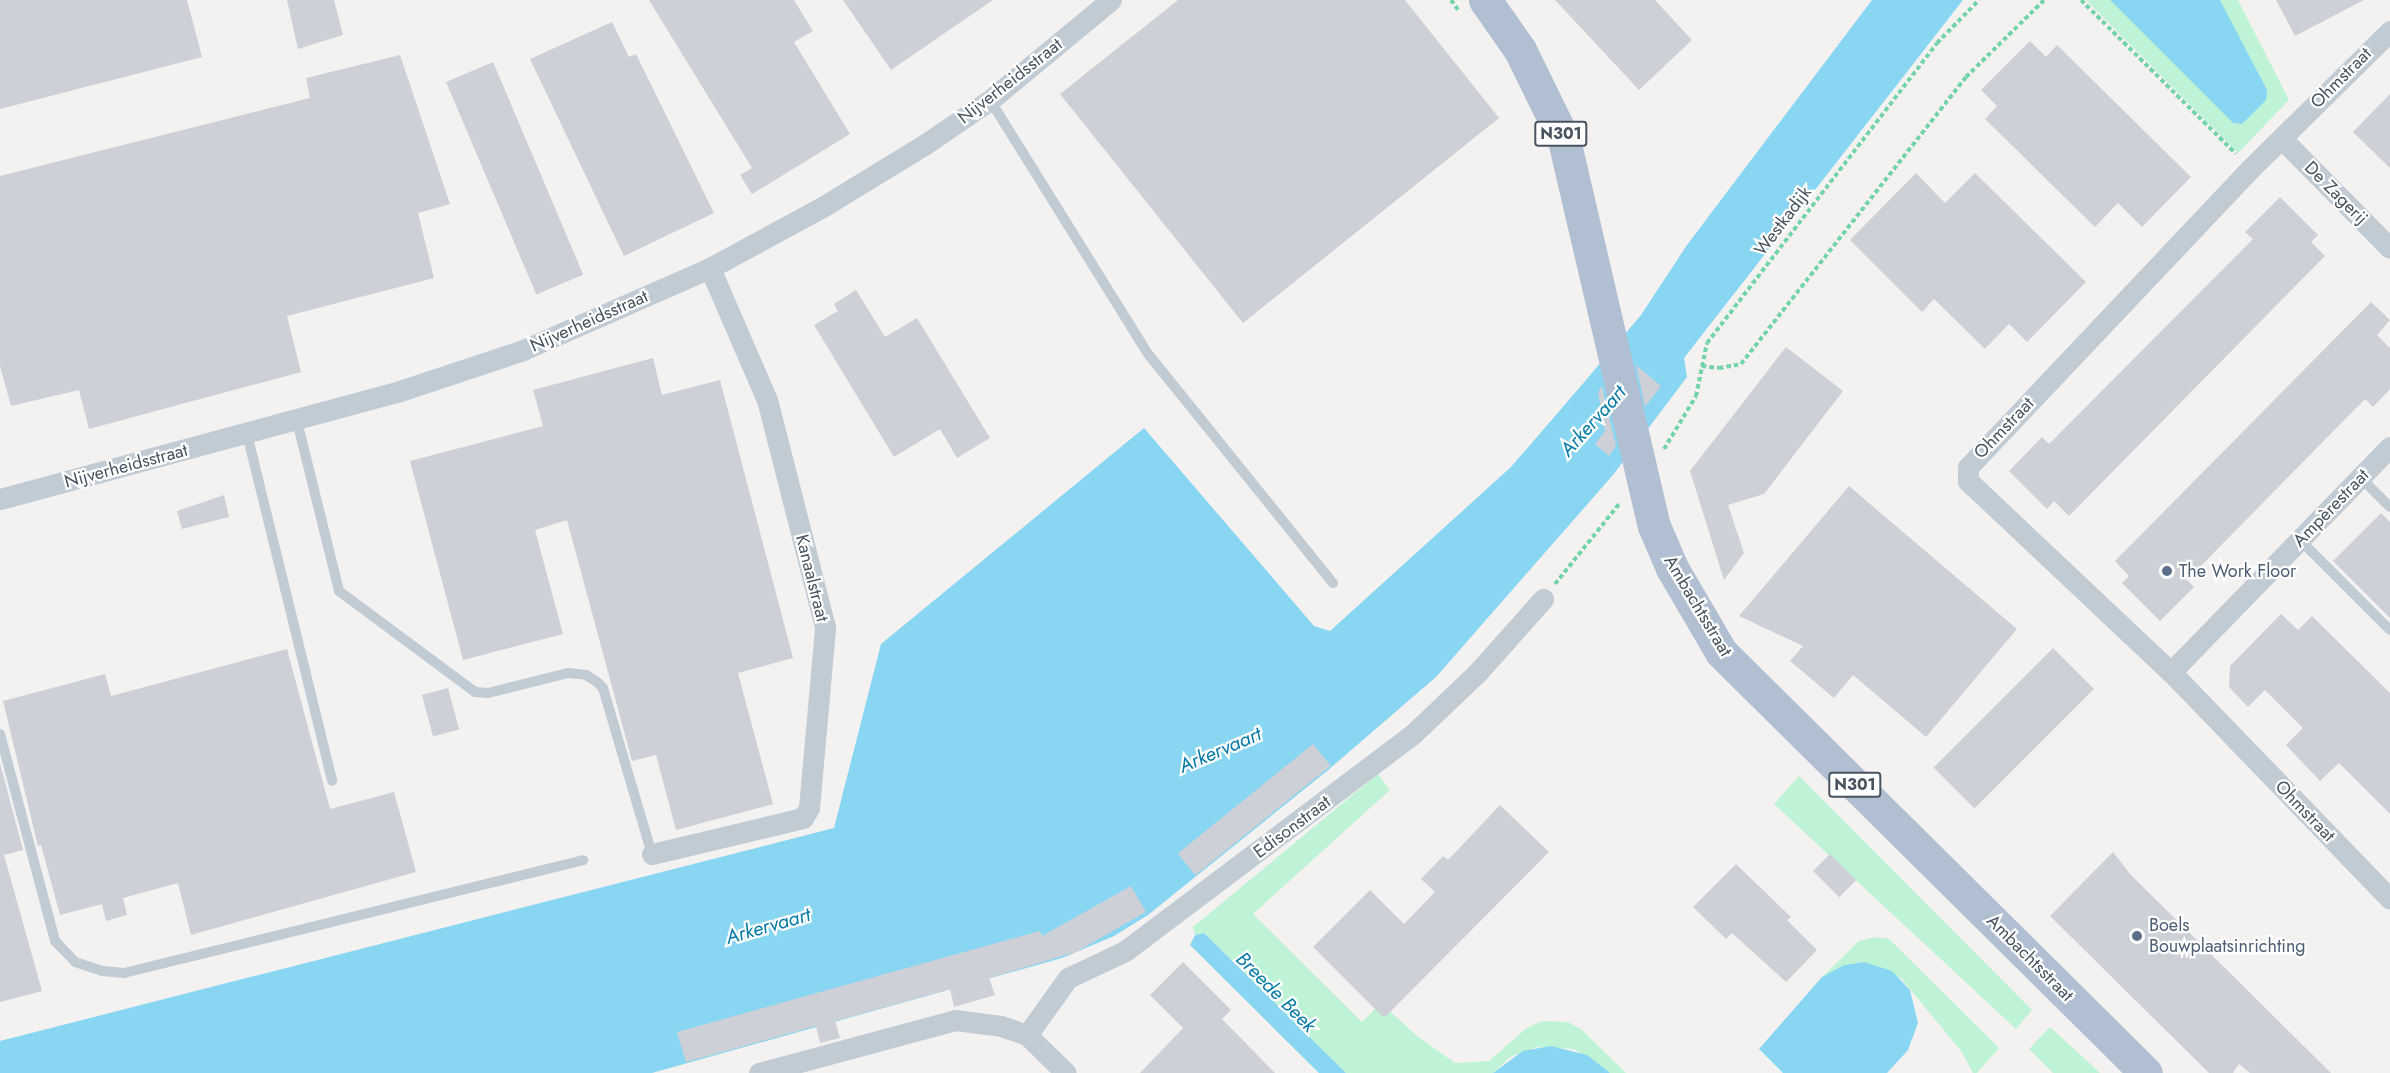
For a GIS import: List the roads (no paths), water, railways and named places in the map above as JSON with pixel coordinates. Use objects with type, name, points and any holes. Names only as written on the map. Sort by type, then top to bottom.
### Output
[{"type":"main road","name":"Ambachtsstraat","points":[[1474,9],[1520,50],[1564,140],[1613,342],[1654,526],[1672,568],[1721,652],[2146,1073]]},
{"type":"street","name":"Nijverheidsstraat","points":[[0,499],[297,421],[523,350],[710,268],[824,206],[990,100],[1112,0]]},
{"type":"street","name":"Ohmstraat","points":[[2390,31],[2250,169],[1968,466],[1968,481],[2171,672],[2390,899]]},
{"type":"street","name":"De Zagerij","points":[[2282,139],[2390,248]]},
{"type":"street","name":"Kanaalstraat","points":[[652,854],[803,818],[809,808],[825,627],[767,400],[710,268]]},
{"type":"street","name":"Ampèrestraat","points":[[2171,672],[2390,447]]},
{"type":"street","name":"Edisonstraat","points":[[1027,1035],[1068,978],[1125,951],[1414,733],[1478,672],[1543,599]]},
{"type":"street","points":[[759,1073],[955,1020],[1001,1026],[1027,1035],[1066,1073]]},
{"type":"lane","points":[[990,100],[1149,355],[1332,583]]},
{"type":"lane","points":[[297,421],[339,591],[475,692],[488,693],[568,673],[586,675],[597,682],[603,688],[652,854]]},
{"type":"lane","points":[[247,434],[332,781]]},
{"type":"lane","points":[[2361,478],[2390,507]]},
{"type":"lane","points":[[2300,540],[2390,630]]},
{"type":"lane","points":[[0,734],[55,940],[75,962],[102,971],[124,973],[583,860]]},
{"type":"water","name":"Arkervaart","points":[[1872,0],[1963,0],[1684,358],[1687,377],[1613,475],[1436,677],[1327,771],[1148,915],[1114,936],[1062,958],[652,1073],[0,1073],[0,1041],[834,828],[881,644],[1144,428],[1314,626],[1330,631],[1511,467],[1580,387],[1641,315],[1687,245]]},
{"type":"water","points":[[2110,0],[2220,0],[2267,90],[2266,100],[2242,124],[2233,123]]},
{"type":"water","points":[[1204,933],[1346,1073],[1319,1073],[1190,945],[1195,935]]},
{"type":"water","points":[[1864,962],[1892,971],[1910,990],[1918,1023],[1908,1050],[1887,1073],[1783,1073],[1759,1049],[1822,977],[1844,965]]},
{"type":"water","points":[[1551,1046],[1587,1055],[1610,1073],[1493,1073],[1523,1051]]},
{"type":"place","name":"The Work Floor","points":[[2167,571]]},
{"type":"place","name":"Boels Bouwplaatsinrichting","points":[[2137,936]]},
{"type":"water label","name":"Breede Beek","points":[[1276,992]]}]
